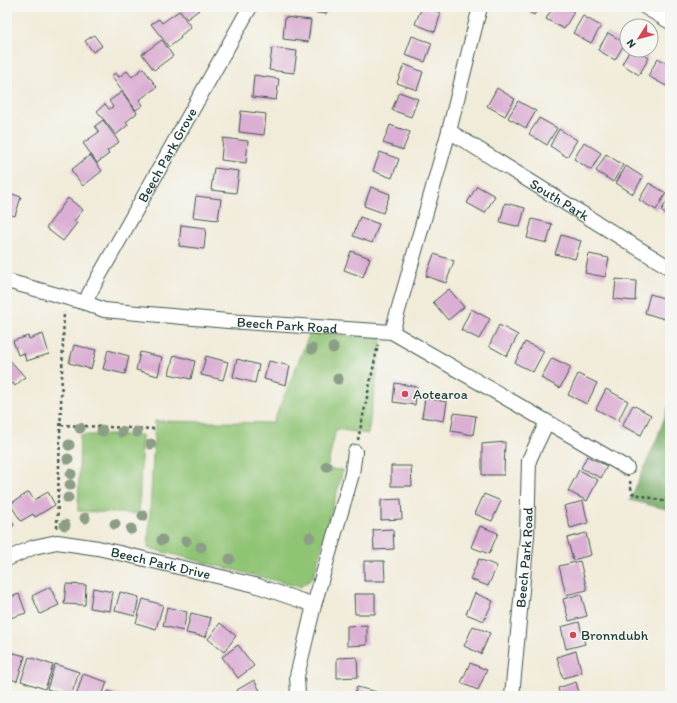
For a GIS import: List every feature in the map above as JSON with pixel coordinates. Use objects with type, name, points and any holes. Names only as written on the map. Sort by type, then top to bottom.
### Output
[{"type":"street","name":"Beech Park Grove","points":[[86,303],[89,294],[250,7]]},
{"type":"street","points":[[386,332],[449,131],[480,7]]},
{"type":"street","points":[[645,7],[670,22]]},
{"type":"street","name":"South Park","points":[[449,131],[670,268]]},
{"type":"street","name":"Beech Park Road","points":[[7,281],[86,303],[104,310],[228,322],[386,332],[627,468]]},
{"type":"street","name":"Beech Park Road","points":[[512,696],[527,536],[529,460],[547,422]]},
{"type":"street","points":[[298,696],[298,676],[314,605],[352,474],[355,452]]},
{"type":"street","name":"Beech Park Drive","points":[[7,559],[34,547],[57,542],[98,548],[255,585],[314,605]]},
{"type":"path","points":[[57,542],[65,297]]},
{"type":"path","points":[[355,452],[386,332]]},
{"type":"path","points":[[60,425],[155,429]]},
{"type":"path","points":[[627,468],[632,493],[670,503]]},
{"type":"green space","points":[[310,333],[382,338],[368,434],[336,429],[327,469],[343,470],[313,578],[300,587],[148,548],[155,421],[273,423]]},
{"type":"green space","points":[[670,403],[670,510],[630,500],[656,441]]},
{"type":"green space","points":[[80,435],[142,435],[139,514],[78,511]]},
{"type":"building","points":[[178,7],[197,7],[199,10],[187,19]]},
{"type":"building","points":[[301,7],[327,7],[326,14],[301,11]]},
{"type":"building","points":[[422,7],[441,13],[435,32],[415,24]]},
{"type":"building","points":[[520,7],[539,7],[534,15]]},
{"type":"building","points":[[553,7],[565,7],[574,12],[564,29],[546,19]]},
{"type":"building","points":[[179,11],[191,27],[180,36],[181,38],[169,47],[151,24],[159,19],[162,23]]},
{"type":"building","points":[[583,16],[601,26],[591,43],[573,33]]},
{"type":"building","points":[[285,17],[311,20],[308,42],[283,39]]},
{"type":"building","points":[[608,33],[619,39],[619,53],[615,60],[598,50]]},
{"type":"building","points":[[94,35],[102,46],[93,52],[85,41]]},
{"type":"building","points":[[412,36],[432,43],[425,62],[405,55]]},
{"type":"building","points":[[162,40],[173,56],[154,70],[142,54]]},
{"type":"building","points":[[272,48],[297,51],[294,73],[269,70]]},
{"type":"building","points":[[625,58],[649,58],[639,75],[622,64]]},
{"type":"building","points":[[658,58],[670,66],[670,79],[666,86],[648,76]]},
{"type":"building","points":[[404,64],[423,72],[417,90],[397,83]]},
{"type":"building","points":[[143,68],[157,87],[139,100],[143,105],[136,110],[111,76],[116,73],[119,77],[127,71],[132,77]]},
{"type":"building","points":[[254,75],[279,79],[276,100],[252,97]]},
{"type":"building","points":[[497,88],[515,99],[505,116],[487,106]]},
{"type":"building","points":[[122,92],[137,113],[126,122],[128,125],[116,135],[97,111],[105,104],[109,109],[113,107],[109,101]]},
{"type":"building","points":[[399,92],[418,99],[411,117],[392,110]]},
{"type":"building","points":[[518,101],[536,111],[526,128],[508,118]]},
{"type":"building","points":[[241,111],[266,114],[264,135],[239,132]]},
{"type":"building","points":[[539,118],[557,128],[547,145],[529,134]]},
{"type":"building","points":[[103,120],[119,142],[107,151],[109,154],[97,163],[83,143],[99,132],[95,126]]},
{"type":"building","points":[[390,125],[410,132],[403,150],[383,143]]},
{"type":"building","points":[[559,129],[577,140],[567,157],[550,146]]},
{"type":"building","points":[[223,138],[248,141],[246,163],[221,160]]},
{"type":"building","points":[[584,142],[601,153],[591,170],[574,159]]},
{"type":"building","points":[[380,152],[399,159],[392,178],[373,171]]},
{"type":"building","points":[[606,154],[623,165],[613,182],[596,171]]},
{"type":"building","points":[[90,155],[102,171],[83,186],[71,170]]},
{"type":"building","points":[[626,166],[643,177],[633,194],[616,183]]},
{"type":"building","points":[[214,168],[239,171],[236,193],[211,190]]},
{"type":"building","points":[[649,183],[666,193],[656,210],[639,200]]},
{"type":"building","points":[[477,186],[495,196],[485,213],[467,203]]},
{"type":"building","points":[[371,187],[390,194],[383,213],[364,206]]},
{"type":"building","points":[[7,192],[21,197],[15,216],[7,213]]},
{"type":"building","points":[[196,196],[221,199],[218,220],[193,217]]},
{"type":"building","points":[[670,196],[670,217],[661,211]]},
{"type":"building","points":[[68,198],[83,210],[74,221],[77,223],[63,241],[46,228]]},
{"type":"building","points":[[505,203],[525,208],[520,227],[500,222]]},
{"type":"building","points":[[360,217],[379,224],[372,243],[353,236]]},
{"type":"building","points":[[532,219],[552,224],[547,243],[527,238]]},
{"type":"building","points":[[181,225],[206,228],[204,249],[179,246]]},
{"type":"building","points":[[561,235],[581,241],[575,259],[555,254]]},
{"type":"building","points":[[351,251],[370,258],[363,277],[344,270]]},
{"type":"building","points":[[434,254],[454,261],[446,283],[426,276]]},
{"type":"building","points":[[589,254],[609,258],[605,277],[585,273]]},
{"type":"building","points":[[616,279],[636,281],[635,301],[614,299]]},
{"type":"building","points":[[449,289],[464,307],[448,320],[433,302]]},
{"type":"building","points":[[650,294],[670,300],[664,319],[645,313]]},
{"type":"building","points":[[471,309],[490,319],[479,339],[461,330]]},
{"type":"building","points":[[499,325],[518,335],[507,356],[489,346]]},
{"type":"building","points":[[43,334],[49,354],[26,361],[24,353],[18,355],[13,341],[28,336],[29,339]]},
{"type":"building","points":[[525,342],[544,351],[533,372],[515,363]]},
{"type":"building","points":[[74,345],[96,350],[91,369],[69,363]]},
{"type":"building","points":[[108,350],[129,356],[125,374],[103,369]]},
{"type":"building","points":[[140,352],[162,357],[158,376],[136,370]]},
{"type":"building","points":[[174,355],[195,361],[191,379],[169,374]]},
{"type":"building","points":[[206,356],[228,362],[223,380],[201,375]]},
{"type":"building","points":[[7,357],[25,377],[15,386],[13,383],[7,389]]},
{"type":"building","points":[[552,358],[571,367],[560,388],[541,378]]},
{"type":"building","points":[[237,359],[259,365],[255,383],[233,377]]},
{"type":"building","points":[[269,361],[290,366],[286,385],[264,379]]},
{"type":"building","points":[[578,374],[597,383],[587,404],[568,395]]},
{"type":"building","name":"Aotearoa","points":[[395,383],[417,387],[415,405],[393,402]]},
{"type":"building","points":[[606,389],[628,401],[618,421],[596,409]]},
{"type":"building","points":[[425,398],[447,402],[444,421],[422,417]]},
{"type":"building","points":[[633,405],[651,415],[641,435],[622,426]]},
{"type":"building","points":[[454,413],[476,416],[473,435],[451,431]]},
{"type":"building","points":[[505,442],[504,475],[482,475],[482,444]]},
{"type":"building","points":[[587,456],[607,466],[601,478],[581,468]]},
{"type":"building","points":[[391,466],[411,466],[412,486],[391,486]]},
{"type":"building","points":[[579,470],[598,480],[587,501],[568,491]]},
{"type":"building","points":[[29,492],[34,500],[48,492],[55,505],[35,517],[33,514],[21,521],[10,504]]},
{"type":"building","points":[[484,494],[501,501],[492,521],[475,514]]},
{"type":"building","points":[[401,499],[402,519],[381,520],[381,500]]},
{"type":"building","points":[[583,501],[588,523],[570,528],[564,506]]},
{"type":"building","points":[[7,513],[14,525],[7,529]]},
{"type":"building","points":[[480,526],[498,533],[489,554],[471,547]]},
{"type":"building","points":[[393,529],[394,549],[374,550],[373,530]]},
{"type":"building","points":[[586,533],[591,555],[573,560],[567,538]]},
{"type":"building","points":[[479,559],[497,566],[488,586],[470,579]]},
{"type":"building","points":[[364,561],[384,561],[385,581],[364,581]]},
{"type":"building","points":[[580,561],[587,590],[566,595],[559,566]]},
{"type":"building","points":[[66,584],[86,585],[85,605],[64,604]]},
{"type":"building","points":[[50,587],[59,605],[40,614],[32,596]]},
{"type":"building","points":[[93,588],[113,592],[110,611],[90,608]]},
{"type":"building","points":[[120,592],[139,597],[135,616],[115,611]]},
{"type":"building","points":[[475,593],[493,601],[484,621],[466,614]]},
{"type":"building","points":[[19,594],[26,613],[7,619],[7,598]]},
{"type":"building","points":[[354,594],[375,594],[375,614],[355,614]]},
{"type":"building","points":[[581,594],[587,616],[569,621],[563,599]]},
{"type":"building","points":[[143,599],[163,605],[156,629],[136,623]]},
{"type":"building","points":[[167,607],[187,612],[183,631],[163,626]]},
{"type":"building","points":[[191,613],[211,618],[206,637],[186,633]]},
{"type":"building","name":"Bronndubh","points":[[579,622],[585,644],[566,649],[561,627]]},
{"type":"building","points":[[220,623],[236,636],[224,652],[208,639]]},
{"type":"building","points":[[367,625],[367,645],[347,646],[347,626]]},
{"type":"building","points":[[473,626],[490,633],[481,654],[464,646]]},
{"type":"building","points":[[238,645],[254,666],[238,678],[222,657]]},
{"type":"building","points":[[7,651],[25,656],[17,681],[7,678]]},
{"type":"building","points":[[576,651],[582,673],[563,678],[557,657]]},
{"type":"building","points":[[29,657],[53,665],[45,689],[21,681]]},
{"type":"building","points":[[357,657],[358,677],[337,678],[337,658]]},
{"type":"building","points":[[470,663],[487,670],[478,690],[461,683]]},
{"type":"building","points":[[55,664],[79,672],[71,696],[47,689]]},
{"type":"building","points":[[83,674],[107,682],[102,696],[76,696]]},
{"type":"building","points":[[254,680],[263,696],[240,696],[237,690]]},
{"type":"building","points":[[576,682],[580,696],[560,696],[558,688]]},
{"type":"building","points":[[357,687],[377,692],[376,696],[354,696]]},
{"type":"building","points":[[108,691],[123,696],[106,696]]},
{"type":"place","name":"Aotearoa","points":[[405,394]]},
{"type":"place","name":"Bronndubh","points":[[573,635]]}]
